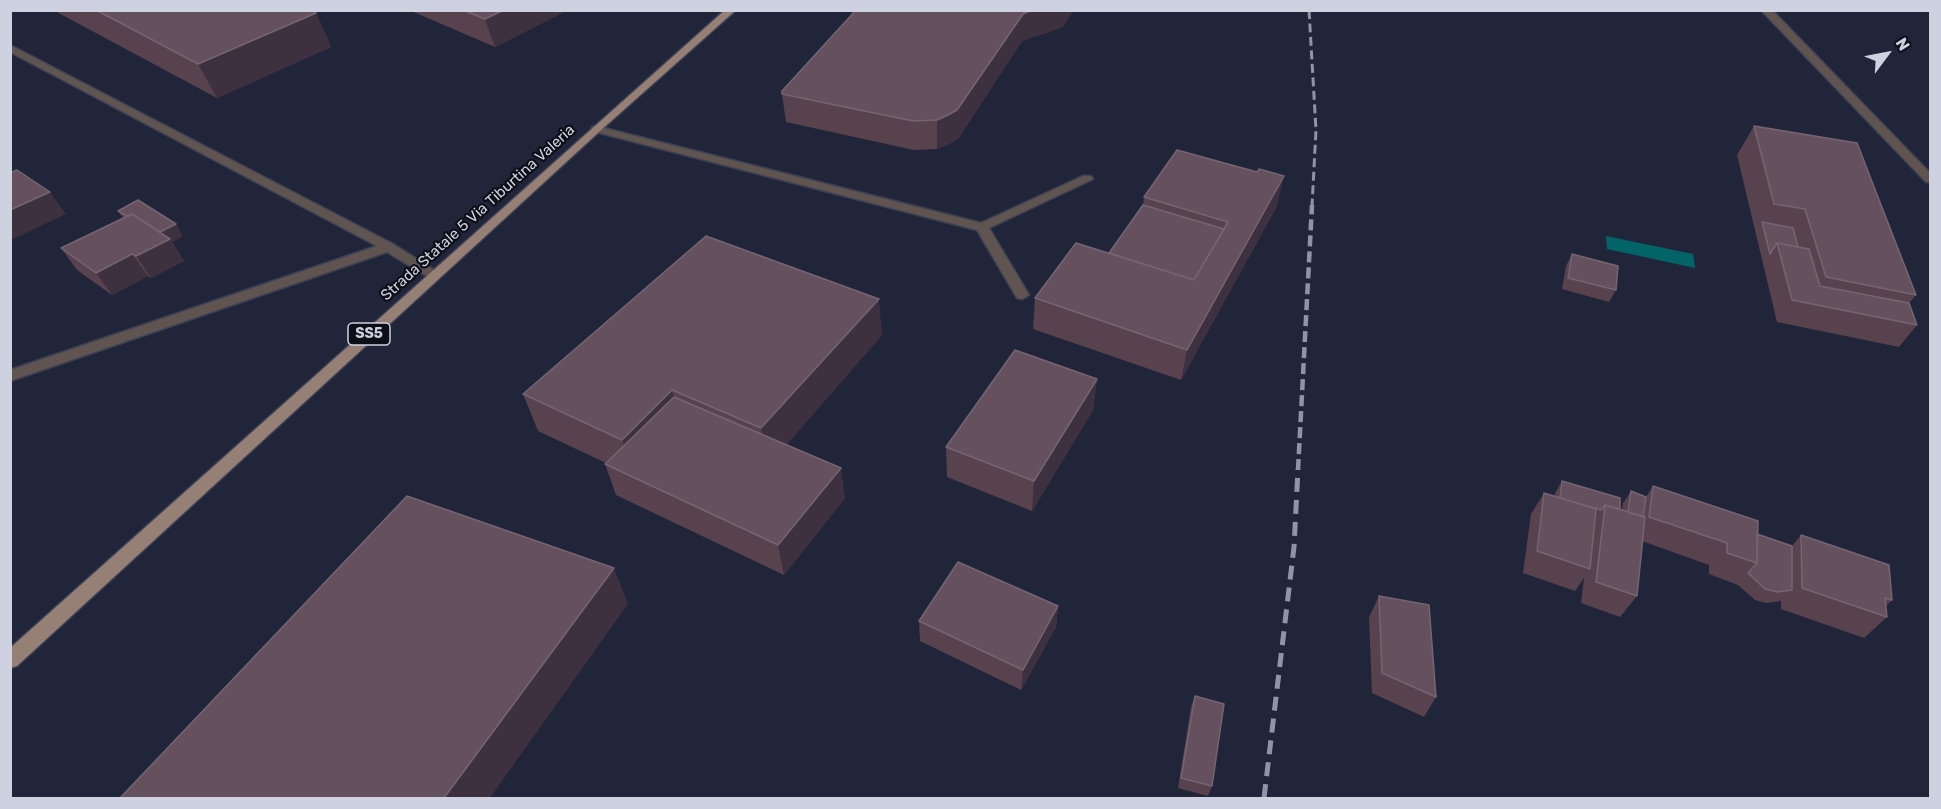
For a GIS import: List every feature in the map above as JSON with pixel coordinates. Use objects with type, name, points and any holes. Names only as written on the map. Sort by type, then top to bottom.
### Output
[{"type":"main road","name":"Strada Statale 5 Via Tiburtina Valeria","points":[[10,660],[596,129],[731,10]]},
{"type":"street","points":[[1766,10],[1930,179]]},
{"type":"street","points":[[10,48],[388,247],[435,275]]},
{"type":"street","points":[[596,129],[982,227],[1087,179]]},
{"type":"street","points":[[982,227],[1022,296]]},
{"type":"street","points":[[10,376],[388,247]]},
{"type":"shaded area","points":[[1606,236],[1693,254],[1695,268],[1607,249]]},
{"type":"building","points":[[96,10],[310,10],[316,13],[198,64]]},
{"type":"building","points":[[463,10],[504,10],[485,19]]},
{"type":"building","points":[[856,10],[1032,10],[1023,14],[957,110],[937,120],[913,121],[782,94],[782,91]]},
{"type":"building","points":[[1754,126],[1857,143],[1916,295],[1826,277],[1805,209],[1774,204]]},
{"type":"building","points":[[1177,150],[1257,172],[1259,169],[1284,176],[1187,350],[1035,298],[1076,243],[1194,280],[1228,222],[1144,197]]},
{"type":"building","points":[[17,170],[50,192],[10,210],[10,173]]},
{"type":"building","points":[[138,200],[176,224],[160,232],[132,214],[127,216],[118,211]]},
{"type":"building","points":[[1143,205],[1224,229],[1194,280],[1109,253]]},
{"type":"building","points":[[132,214],[170,239],[136,256],[132,254],[96,273],[61,248]]},
{"type":"building","points":[[1762,222],[1793,228],[1798,247],[1777,243],[1770,254]]},
{"type":"building","points":[[706,236],[879,299],[761,428],[672,390],[622,440],[523,394]]},
{"type":"building","points":[[1777,243],[1809,249],[1820,286],[1909,303],[1917,325],[1792,300]]},
{"type":"building","points":[[1572,254],[1618,266],[1616,290],[1568,278]]},
{"type":"building","points":[[1015,350],[1097,379],[1034,481],[946,447]]},
{"type":"building","points":[[674,397],[841,468],[778,545],[605,464]]},
{"type":"building","points":[[1562,481],[1620,498],[1620,509],[1605,505],[1601,510],[1560,498]]},
{"type":"building","points":[[1653,486],[1758,521],[1757,563],[1727,553],[1727,543],[1649,517]]},
{"type":"building","points":[[1631,491],[1646,497],[1643,517],[1628,512]]},
{"type":"building","points":[[1544,493],[1596,509],[1590,569],[1537,551]]},
{"type":"building","points":[[407,496],[614,568],[444,798],[120,798]]},
{"type":"building","points":[[1605,505],[1645,517],[1637,596],[1596,582]]},
{"type":"building","points":[[1757,534],[1792,546],[1792,590],[1777,592],[1765,589],[1748,573],[1757,563]]},
{"type":"building","points":[[1801,535],[1889,565],[1892,600],[1885,598],[1887,617],[1802,588]]},
{"type":"building","points":[[958,562],[1058,606],[1023,670],[919,621]]},
{"type":"building","points":[[1379,596],[1429,605],[1436,697],[1382,673]]},
{"type":"building","points":[[1195,696],[1224,704],[1212,786],[1181,778]]},
{"type":"railway","points":[[1309,10],[1316,130],[1312,206]]},
{"type":"railway","points":[[1298,470],[1312,205]]},
{"type":"railway","points":[[1264,798],[1294,547],[1298,469]]}]
